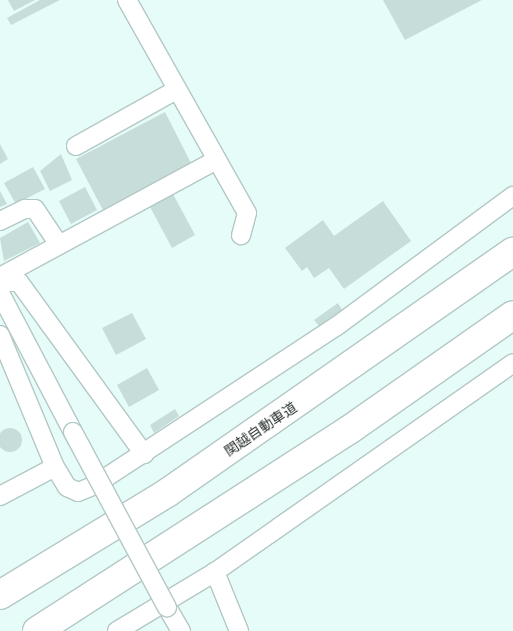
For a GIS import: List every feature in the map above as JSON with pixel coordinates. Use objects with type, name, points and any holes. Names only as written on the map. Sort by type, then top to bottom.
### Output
[{"type":"highway","name":"関越自動車道","points":[[0,595],[175,488],[513,252]]},
{"type":"highway","points":[[37,631],[341,436],[513,315]]},
{"type":"street","points":[[127,0],[247,214],[241,235]]},
{"type":"street","points":[[76,146],[176,90]]},
{"type":"street","points":[[0,277],[57,242],[216,160]]},
{"type":"street","points":[[0,335],[55,467],[67,487],[78,492],[144,454],[337,326],[513,196]]},
{"type":"street","points":[[0,222],[24,208],[35,209],[57,242]]},
{"type":"street","points":[[0,282],[19,282],[144,454]]},
{"type":"street","points":[[0,293],[72,432],[181,631]]},
{"type":"street","points":[[117,631],[215,572],[513,363]]},
{"type":"street","points":[[0,496],[55,467]]},
{"type":"street","points":[[215,572],[240,631]]},
{"type":"building","points":[[8,0],[35,0],[14,11]]},
{"type":"building","points":[[40,0],[60,0],[11,25],[7,18]]},
{"type":"building","points":[[383,0],[482,0],[405,40]]},
{"type":"building","points":[[165,112],[192,165],[104,212],[76,159]]},
{"type":"building","points":[[0,144],[8,159],[0,164]]},
{"type":"building","points":[[61,154],[72,180],[50,191],[40,171]]},
{"type":"building","points":[[33,167],[45,189],[16,204],[4,183]]},
{"type":"building","points":[[85,187],[97,210],[71,224],[59,201]]},
{"type":"building","points":[[0,191],[7,204],[0,207]]},
{"type":"building","points":[[173,194],[195,235],[172,248],[150,207]]},
{"type":"building","points":[[383,201],[411,241],[344,289],[329,268],[314,278],[307,267],[302,271],[285,248],[323,220],[334,236]]},
{"type":"building","points":[[28,222],[40,243],[4,261],[0,238]]},
{"type":"building","points":[[338,303],[342,310],[319,326],[314,320]]},
{"type":"building","points":[[132,313],[146,339],[116,355],[102,328]]},
{"type":"building","points":[[147,368],[159,390],[129,407],[117,385]]},
{"type":"building","points":[[175,409],[179,416],[154,433],[150,425]]},
{"type":"building","points":[[10,428],[18,432],[22,440],[18,448],[10,452],[2,448],[-2,440],[2,432]]}]
